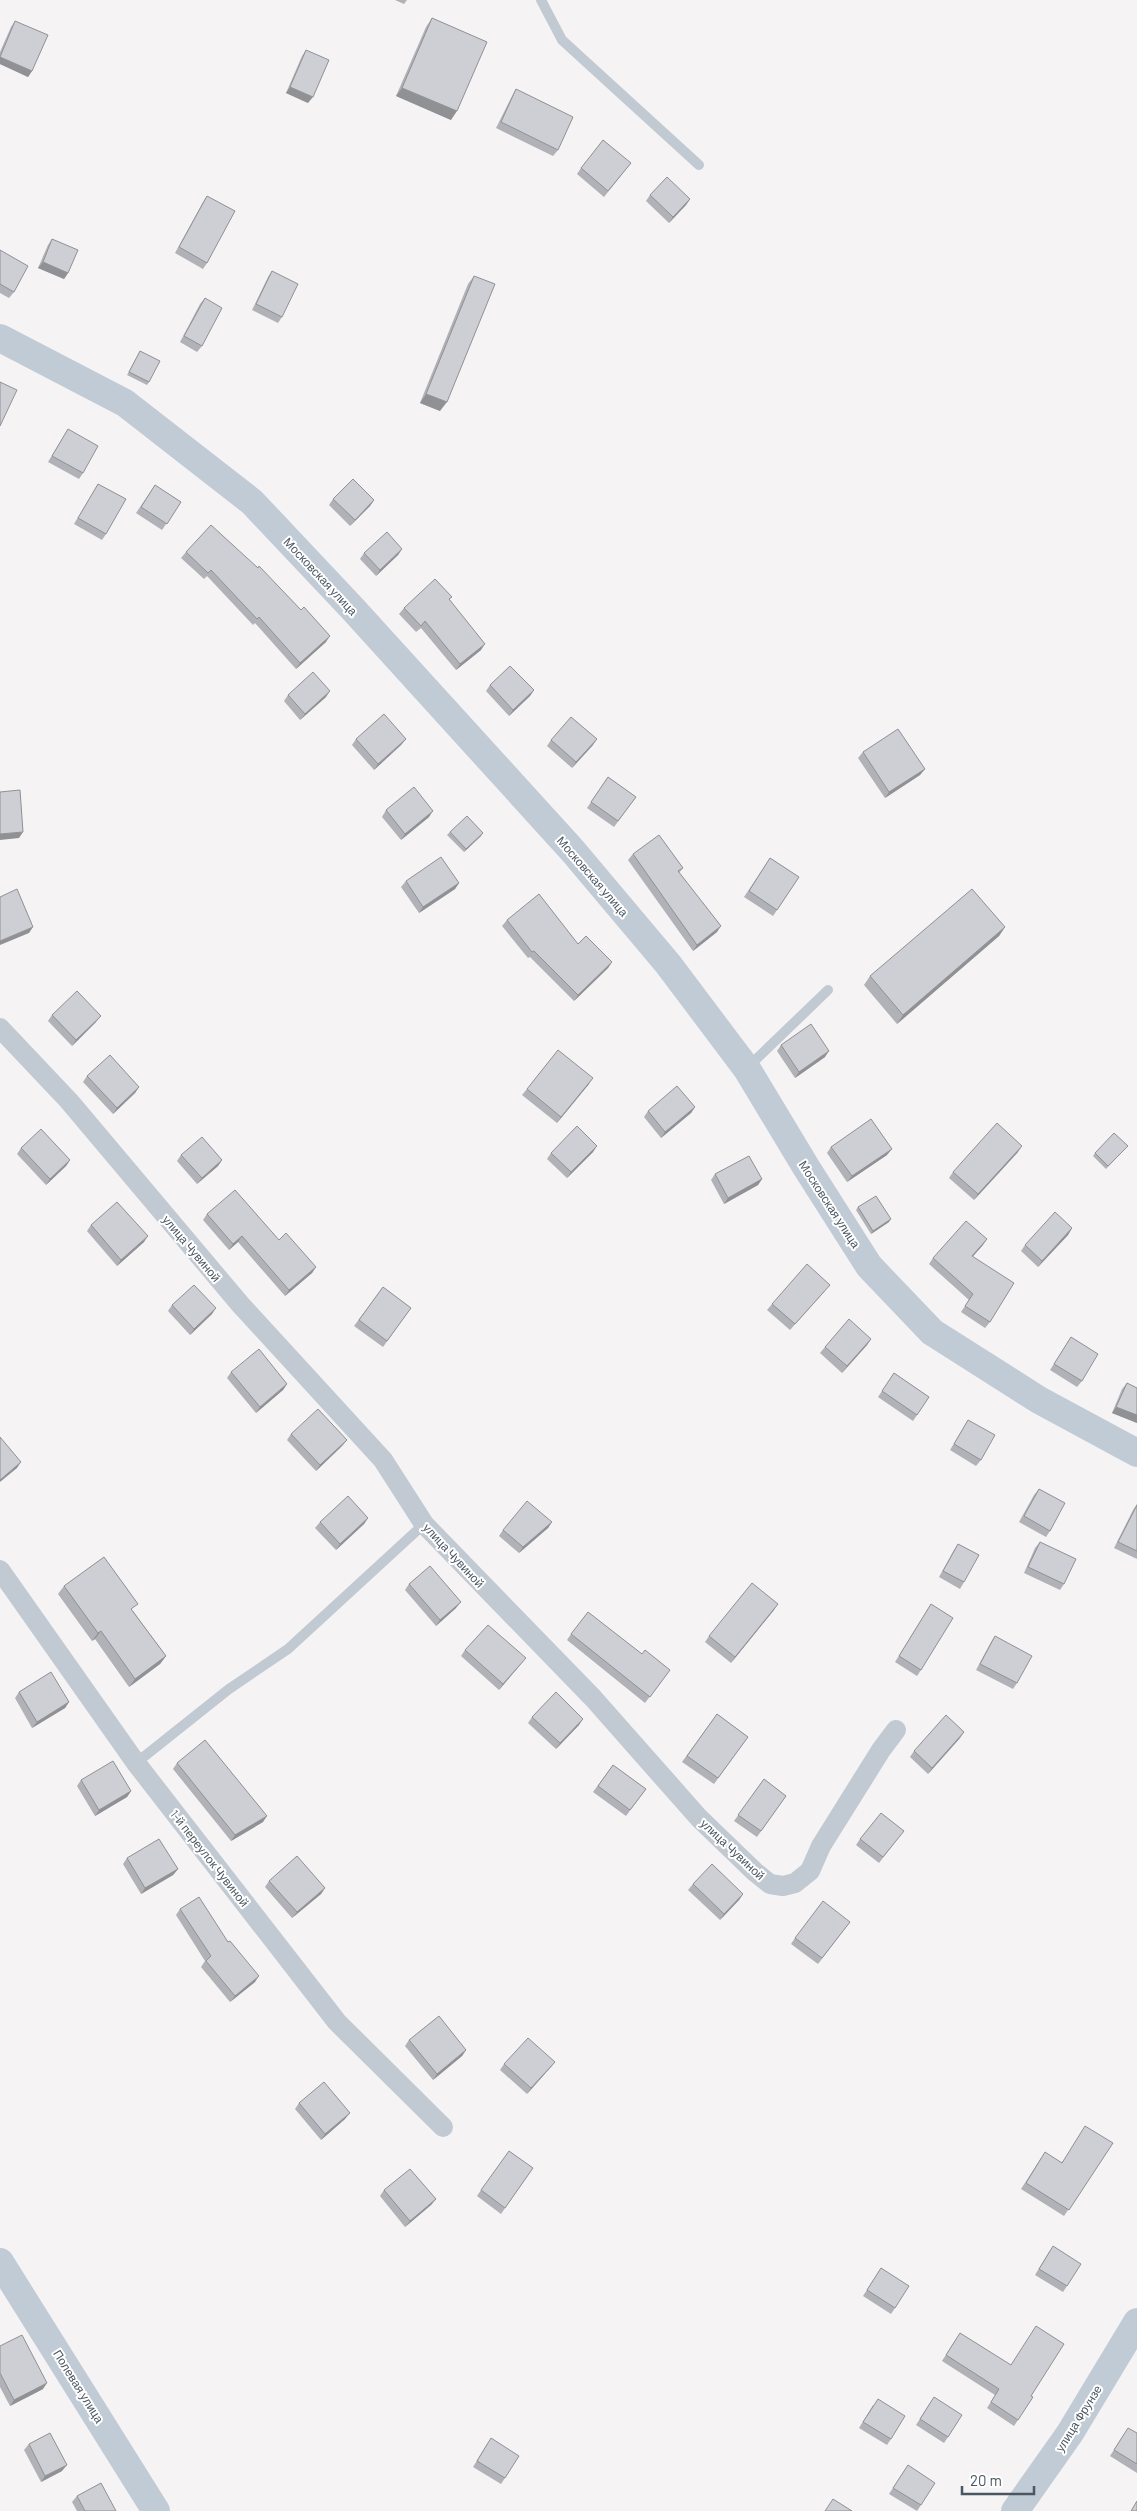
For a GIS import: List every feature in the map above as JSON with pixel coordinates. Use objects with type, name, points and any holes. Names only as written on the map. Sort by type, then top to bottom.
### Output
[{"type":"street","name":"Московская улица","points":[[0,338],[125,403],[252,502],[352,608],[572,850],[668,964],[746,1069],[869,1266],[932,1332],[1039,1400],[1137,1453]]},
{"type":"street","name":"улица Чувиной","points":[[0,1028],[69,1101],[240,1304],[382,1460],[424,1524],[593,1698],[699,1818],[770,1884],[783,1886],[795,1883],[810,1871],[821,1846],[881,1750],[896,1730]]},
{"type":"street","name":"1-й переулок Чувиной","points":[[0,1570],[136,1763],[338,2022],[443,2127]]},
{"type":"street","name":"Полевая улица","points":[[0,2262],[156,2511]]},
{"type":"street","name":"улица Фрунзе","points":[[1015,2511],[1070,2432],[1137,2322]]},
{"type":"lane","points":[[541,0],[562,40],[699,165]]},
{"type":"lane","points":[[746,1069],[828,990]]},
{"type":"lane","points":[[136,1763],[229,1689],[288,1649],[424,1524]]},
{"type":"building","points":[[432,18],[487,42],[457,111],[402,88]]},
{"type":"building","points":[[15,21],[48,35],[32,71],[0,57]]},
{"type":"building","points":[[306,50],[329,60],[313,97],[290,87]]},
{"type":"building","points":[[516,89],[573,117],[558,150],[501,122]]},
{"type":"building","points":[[603,140],[631,163],[608,191],[581,168]]},
{"type":"building","points":[[667,177],[690,199],[673,217],[650,195]]},
{"type":"building","points":[[207,196],[235,211],[207,263],[179,247]]},
{"type":"building","points":[[52,239],[78,250],[68,273],[43,262]]},
{"type":"building","points":[[0,250],[28,266],[14,292],[0,284]]},
{"type":"building","points":[[272,271],[298,284],[282,317],[256,304]]},
{"type":"building","points":[[474,276],[495,284],[447,402],[426,394]]},
{"type":"building","points":[[205,298],[222,308],[202,346],[184,336]]},
{"type":"building","points":[[140,351],[160,361],[149,382],[129,372]]},
{"type":"building","points":[[0,382],[17,390],[0,426]]},
{"type":"building","points":[[68,429],[98,446],[83,473],[52,456]]},
{"type":"building","points":[[353,479],[374,500],[355,520],[333,499]]},
{"type":"building","points":[[98,484],[126,499],[106,534],[78,518]]},
{"type":"building","points":[[155,485],[181,502],[167,524],[141,507]]},
{"type":"building","points":[[211,525],[258,568],[259,566],[301,610],[304,607],[330,636],[300,663],[259,617],[257,619],[211,570],[208,573],[186,552]]},
{"type":"building","points":[[387,532],[402,549],[380,570],[364,553]]},
{"type":"building","points":[[435,579],[452,597],[449,599],[485,644],[460,664],[425,621],[421,626],[404,608]]},
{"type":"building","points":[[510,666],[534,690],[513,710],[490,685]]},
{"type":"building","points":[[313,672],[330,691],[305,714],[288,695]]},
{"type":"building","points":[[384,714],[406,739],[378,764],[356,739]]},
{"type":"building","points":[[571,717],[597,739],[576,762],[551,740]]},
{"type":"building","points":[[898,729],[925,769],[889,792],[863,752]]},
{"type":"building","points":[[608,777],[636,797],[618,821],[591,802]]},
{"type":"building","points":[[414,787],[433,811],[405,834],[386,810]]},
{"type":"building","points":[[20,790],[23,832],[0,834],[0,792]]},
{"type":"building","points":[[467,816],[483,833],[466,849],[450,832]]},
{"type":"building","points":[[659,835],[683,868],[678,871],[721,926],[697,945],[633,854]]},
{"type":"building","points":[[441,857],[459,883],[423,907],[406,881]]},
{"type":"building","points":[[770,858],[799,877],[777,910],[749,891]]},
{"type":"building","points":[[17,889],[33,927],[0,941],[0,897]]},
{"type":"building","points":[[972,889],[1005,927],[903,1015],[870,976]]},
{"type":"building","points":[[539,894],[578,944],[586,936],[612,962],[578,995],[534,951],[532,952],[507,920]]},
{"type":"building","points":[[77,991],[101,1016],[76,1040],[52,1015]]},
{"type":"building","points":[[811,1024],[829,1051],[799,1072],[781,1045]]},
{"type":"building","points":[[558,1050],[593,1078],[561,1117],[527,1089]]},
{"type":"building","points":[[110,1055],[139,1087],[117,1108],[87,1076]]},
{"type":"building","points":[[677,1086],[695,1107],[665,1132],[648,1111]]},
{"type":"building","points":[[871,1119],[892,1149],[852,1176],[831,1147]]},
{"type":"building","points":[[997,1123],[1022,1146],[978,1194],[953,1172]]},
{"type":"building","points":[[577,1126],[597,1146],[571,1172],[551,1153]]},
{"type":"building","points":[[41,1129],[70,1160],[50,1179],[21,1148]]},
{"type":"building","points":[[1114,1133],[1128,1146],[1108,1166],[1095,1153]]},
{"type":"building","points":[[202,1137],[222,1160],[202,1178],[181,1155]]},
{"type":"building","points":[[749,1156],[762,1179],[728,1198],[715,1174]]},
{"type":"building","points":[[235,1190],[279,1240],[286,1233],[316,1267],[289,1290],[242,1236],[233,1244],[207,1214]]},
{"type":"building","points":[[876,1196],[891,1219],[873,1231],[858,1207]]},
{"type":"building","points":[[117,1202],[148,1236],[121,1260],[91,1225]]},
{"type":"building","points":[[1055,1212],[1072,1228],[1042,1261],[1025,1245]]},
{"type":"building","points":[[966,1221],[987,1239],[972,1256],[1014,1283],[990,1322],[965,1306],[973,1294],[933,1258]]},
{"type":"building","points":[[807,1264],[830,1285],[795,1324],[772,1304]]},
{"type":"building","points":[[194,1285],[216,1308],[194,1329],[172,1305]]},
{"type":"building","points":[[383,1287],[411,1308],[387,1341],[359,1320]]},
{"type":"building","points":[[849,1319],[871,1339],[847,1366],[825,1347]]},
{"type":"building","points":[[1071,1337],[1098,1354],[1082,1381],[1054,1364]]},
{"type":"building","points":[[259,1349],[287,1384],[260,1407],[231,1372]]},
{"type":"building","points":[[894,1373],[929,1397],[917,1415],[882,1391]]},
{"type":"building","points":[[1127,1383],[1137,1388],[1137,1415],[1116,1407]]},
{"type":"building","points":[[318,1409],[347,1440],[320,1465],[291,1434]]},
{"type":"building","points":[[968,1420],[995,1435],[981,1460],[954,1444]]},
{"type":"building","points":[[0,1437],[21,1462],[0,1480]]},
{"type":"building","points":[[1039,1489],[1065,1503],[1050,1531],[1024,1516]]},
{"type":"building","points":[[348,1496],[368,1518],[340,1544],[320,1522]]},
{"type":"building","points":[[527,1501],[552,1522],[523,1547],[503,1530]]},
{"type":"building","points":[[1137,1505],[1137,1551],[1118,1542]]},
{"type":"building","points":[[1040,1542],[1076,1559],[1064,1584],[1028,1567]]},
{"type":"building","points":[[958,1544],[979,1555],[964,1582],[943,1571]]},
{"type":"building","points":[[104,1557],[138,1604],[131,1609],[166,1656],[135,1679],[101,1631],[98,1633],[64,1586]]},
{"type":"building","points":[[430,1566],[461,1602],[440,1620],[409,1584]]},
{"type":"building","points":[[752,1583],[778,1604],[735,1657],[709,1636]]},
{"type":"building","points":[[931,1604],[953,1618],[921,1670],[899,1656]]},
{"type":"building","points":[[588,1612],[642,1654],[645,1650],[670,1670],[650,1697],[571,1634]]},
{"type":"building","points":[[488,1625],[526,1658],[503,1684],[465,1650]]},
{"type":"building","points":[[995,1636],[1032,1656],[1017,1683],[980,1664]]},
{"type":"building","points":[[51,1672],[69,1702],[37,1722],[19,1692]]},
{"type":"building","points":[[556,1692],[583,1719],[560,1743],[532,1717]]},
{"type":"building","points":[[717,1714],[748,1737],[718,1778],[687,1756]]},
{"type":"building","points":[[946,1715],[964,1732],[932,1768],[914,1751]]},
{"type":"building","points":[[205,1740],[267,1816],[235,1835],[177,1763]]},
{"type":"building","points":[[113,1761],[131,1791],[99,1810],[81,1780]]},
{"type":"building","points":[[613,1765],[646,1789],[630,1810],[598,1786]]},
{"type":"building","points":[[764,1779],[786,1796],[761,1831],[738,1815]]},
{"type":"building","points":[[881,1813],[904,1831],[883,1857],[860,1839]]},
{"type":"building","points":[[159,1839],[178,1869],[145,1888],[127,1858]]},
{"type":"building","points":[[297,1856],[325,1888],[297,1912],[269,1881]]},
{"type":"building","points":[[712,1864],[743,1894],[724,1914],[693,1884]]},
{"type":"building","points":[[199,1897],[228,1942],[230,1941],[259,1976],[235,1996],[206,1961],[211,1956],[180,1909]]},
{"type":"building","points":[[823,1901],[850,1922],[822,1958],[795,1938]]},
{"type":"building","points":[[439,2016],[466,2050],[437,2074],[409,2040]]},
{"type":"building","points":[[528,2038],[555,2062],[531,2088],[504,2064]]},
{"type":"building","points":[[324,2082],[350,2113],[325,2134],[299,2103]]},
{"type":"building","points":[[1085,2126],[1113,2143],[1069,2210],[1026,2183],[1045,2152],[1062,2163]]},
{"type":"building","points":[[509,2151],[533,2168],[505,2208],[481,2190]]},
{"type":"building","points":[[410,2169],[436,2199],[410,2221],[384,2190]]},
{"type":"building","points":[[1053,2246],[1081,2264],[1067,2286],[1039,2269]]},
{"type":"building","points":[[881,2268],[909,2286],[895,2308],[867,2290]]},
{"type":"building","points":[[1036,2326],[1064,2344],[1018,2420],[991,2402],[999,2389],[946,2355],[960,2333],[1011,2365]]},
{"type":"building","points":[[22,2335],[47,2383],[14,2400],[0,2373],[0,2346]]},
{"type":"building","points":[[934,2397],[962,2415],[948,2437],[920,2419]]},
{"type":"building","points":[[878,2399],[905,2416],[891,2439],[863,2422]]},
{"type":"building","points":[[1128,2428],[1137,2433],[1137,2464],[1114,2450]]},
{"type":"building","points":[[50,2433],[67,2465],[45,2476],[29,2444]]},
{"type":"building","points":[[491,2438],[519,2456],[505,2478],[477,2461]]},
{"type":"building","points":[[908,2465],[935,2483],[921,2505],[893,2488]]},
{"type":"building","points":[[101,2483],[116,2511],[85,2511],[77,2496]]},
{"type":"building","points":[[833,2499],[852,2511],[825,2511]]},
{"type":"building","points":[[1137,2501],[1137,2511],[1131,2511]]}]
